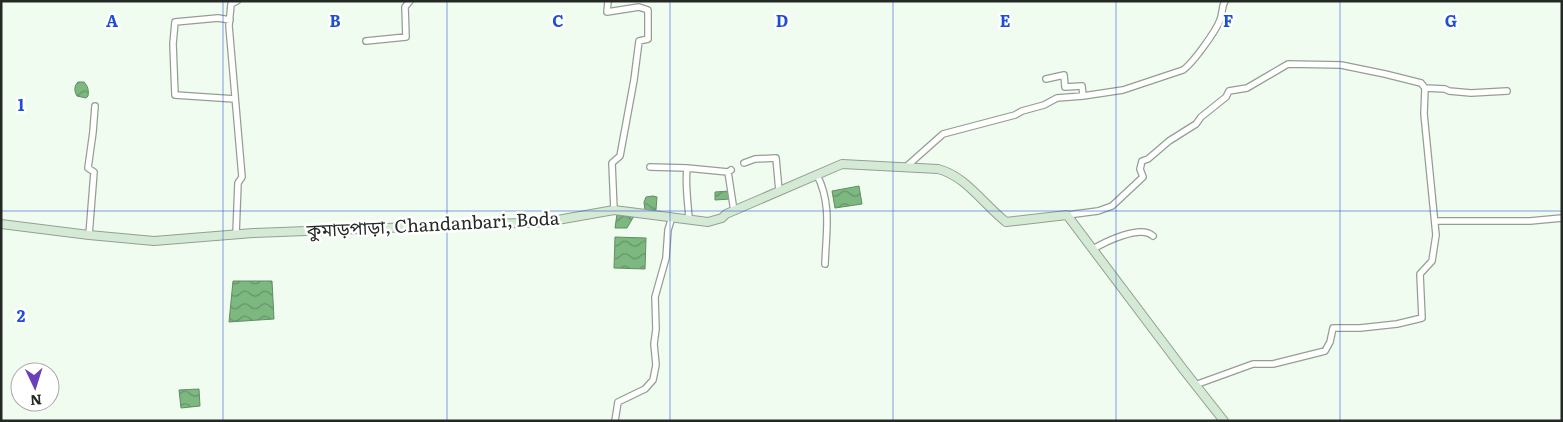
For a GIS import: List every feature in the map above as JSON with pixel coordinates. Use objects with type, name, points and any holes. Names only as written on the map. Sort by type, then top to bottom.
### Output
[{"type":"street","points":[[236,234],[238,183],[242,177],[230,20],[231,4],[237,1]]},
{"type":"street","points":[[366,41],[406,37],[405,7],[410,1]]},
{"type":"street","points":[[608,1],[608,12],[639,7],[648,10],[648,39],[639,40],[634,80],[620,156],[612,163],[614,210]]},
{"type":"street","points":[[907,166],[943,134],[1015,115],[1044,105],[1057,98],[1122,90],[1153,81],[1189,66],[1216,29],[1222,18],[1222,6],[1225,1]]},
{"type":"street","points":[[230,20],[218,18],[175,22],[173,44],[175,95],[235,99]]},
{"type":"street","points":[[1067,215],[1098,211],[1112,206],[1143,177],[1140,169],[1142,161],[1196,124],[1201,117],[1226,97],[1229,91],[1247,88],[1288,64],[1341,65],[1385,74],[1421,84],[1425,88],[1445,89],[1471,94],[1507,91]]},
{"type":"street","points":[[1046,79],[1064,75],[1065,87],[1082,86],[1082,96]]},
{"type":"street","points":[[1195,385],[1253,364],[1273,364],[1325,351],[1330,342],[1333,328],[1360,328],[1397,324],[1422,318],[1420,274],[1432,260],[1436,234],[1424,114],[1425,88]]},
{"type":"street","points":[[89,235],[94,172],[88,168],[95,106]]},
{"type":"street","points":[[744,163],[755,159],[776,158],[779,191]]},
{"type":"street","name":"কুমাড়পাড়া, Chandanbari, Boda","points":[[1,224],[154,241],[236,234],[546,222],[614,210],[708,222],[722,218],[726,214],[842,164],[907,166],[950,172],[970,187],[994,213],[1006,222],[1067,215]]},
{"type":"street","points":[[650,167],[730,171],[734,211]]},
{"type":"street","points":[[687,168],[685,182],[688,195],[689,219]]},
{"type":"street","points":[[817,175],[824,192],[828,214],[825,264]]},
{"type":"street","points":[[1067,215],[1224,421]]},
{"type":"street","points":[[615,421],[618,402],[645,389],[653,380],[656,365],[654,344],[656,329],[655,297],[666,258],[668,230],[672,217]]},
{"type":"street","points":[[1435,221],[1530,221],[1562,218]]},
{"type":"street","points":[[1093,249],[1105,242],[1140,231],[1153,236]]},
{"type":"water","points":[[78,82],[84,82],[88,89],[88,96],[86,98],[76,94],[75,87]]},
{"type":"water","points":[[859,186],[862,204],[835,208],[832,191]]},
{"type":"water","points":[[730,191],[730,199],[715,200],[715,192]]},
{"type":"water","points":[[646,197],[657,197],[656,210],[645,210],[644,202]]},
{"type":"water","points":[[617,214],[634,216],[627,228],[615,228]]},
{"type":"water","points":[[615,237],[646,238],[645,269],[614,268]]},
{"type":"water","points":[[233,281],[272,281],[274,319],[229,322]]},
{"type":"water","points":[[199,389],[200,406],[181,408],[179,390]]}]
